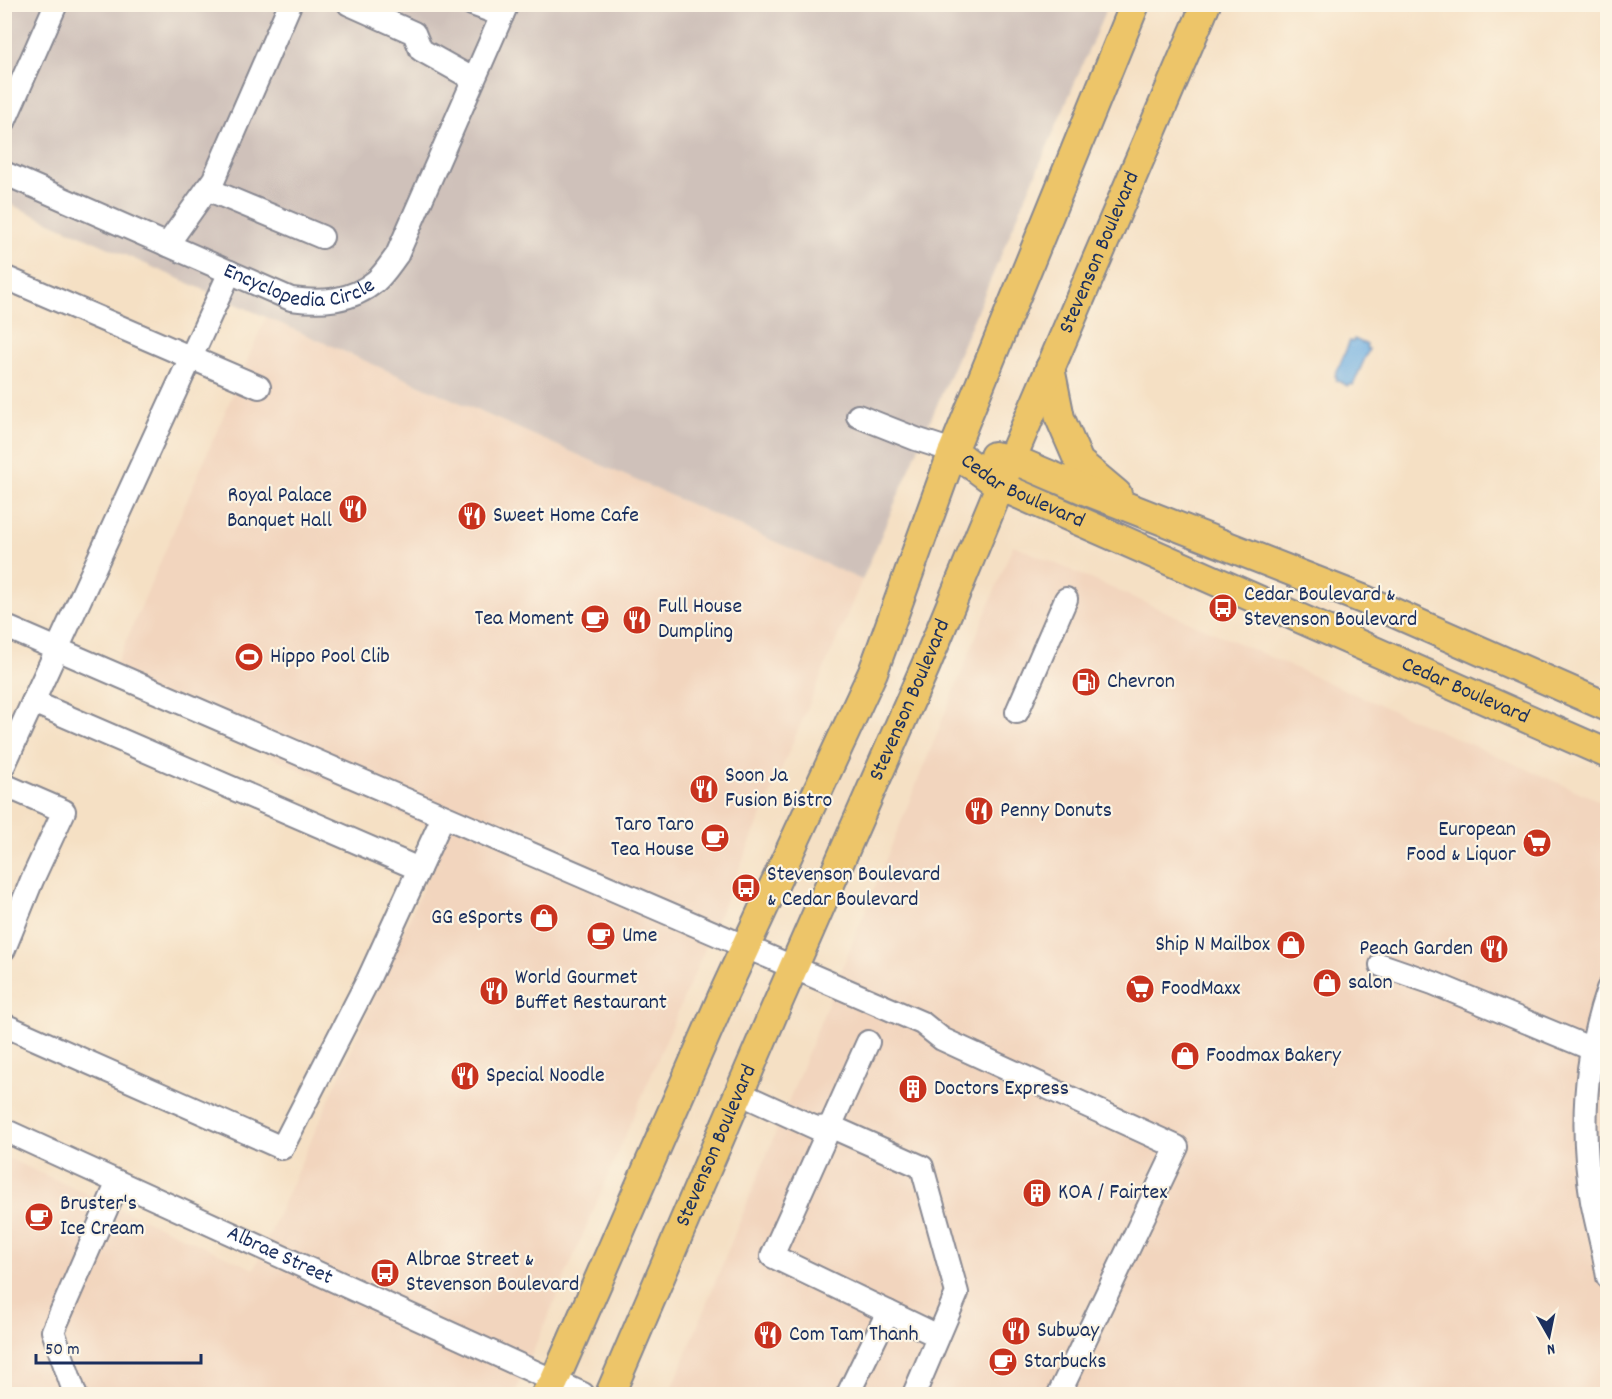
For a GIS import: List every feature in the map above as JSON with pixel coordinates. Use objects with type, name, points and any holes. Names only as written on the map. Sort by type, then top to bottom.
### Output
[{"type":"main road","name":"Stevenson Boulevard","points":[[550,1388],[746,947],[873,672],[953,451],[1135,4]]},
{"type":"main road","name":"Stevenson Boulevard","points":[[610,1395],[793,967],[926,665],[1206,4]]},
{"type":"main road","points":[[1050,368],[1060,418],[1079,462],[1134,509]]},
{"type":"main road","name":"Cedar Boulevard","points":[[953,451],[1012,459],[1374,604],[1608,706]]},
{"type":"main road","name":"Cedar Boulevard","points":[[953,451],[1000,486],[1608,754]]},
{"type":"street","points":[[4,122],[56,4]]},
{"type":"street","points":[[167,244],[214,179],[290,4]]},
{"type":"street","points":[[349,4],[414,33],[421,50],[473,79]]},
{"type":"street","points":[[472,4],[504,10]]},
{"type":"street","name":"Encyclopedia Circle","points":[[4,173],[291,298],[317,303],[349,296],[377,280],[398,255],[504,10]]},
{"type":"street","points":[[207,189],[322,237]]},
{"type":"street","points":[[4,765],[230,272]]},
{"type":"street","points":[[4,277],[259,387]]},
{"type":"street","points":[[858,416],[916,440],[953,451]]},
{"type":"street","points":[[1017,712],[1066,598]]},
{"type":"street","points":[[4,626],[922,1023],[942,1039],[1177,1147],[1059,1395]]},
{"type":"street","points":[[33,702],[419,869]]},
{"type":"street","points":[[4,785],[64,811],[32,880],[4,949]]},
{"type":"street","points":[[4,1025],[282,1148],[368,980],[443,817]]},
{"type":"street","points":[[1381,965],[1433,983],[1592,1049]]},
{"type":"street","points":[[1606,1264],[1592,1202],[1586,1146],[1586,1089],[1592,1049],[1608,989]]},
{"type":"street","points":[[868,1042],[832,1127],[772,1256],[938,1336]]},
{"type":"street","points":[[739,1093],[816,1128],[832,1127],[922,1167],[957,1293],[914,1395]]},
{"type":"street","name":"Albrae Street","points":[[4,1130],[550,1388],[583,1395]]},
{"type":"street","points":[[75,1395],[53,1331],[118,1182]]},
{"type":"street","points":[[848,1395],[888,1312]]},
{"type":"shaded area","points":[[5,5],[1108,5],[862,580],[5,202]]},
{"type":"shaded area","points":[[266,317],[862,580],[515,1394],[5,1394],[5,1157],[254,1269],[446,835],[108,683]]},
{"type":"shaded area","points":[[1013,545],[1607,804],[1607,1394],[670,1394]]},
{"type":"water","points":[[1354,339],[1367,345],[1366,348],[1369,349],[1353,385],[1348,386],[1336,380],[1335,376],[1350,341],[1353,342]]},
{"type":"place","name":"Royal Palace Banquet Hall","points":[[353,509]]},
{"type":"place","name":"Sweet Home Cafe","points":[[472,516]]},
{"type":"place","name":"Cedar Boulevard & Stevenson Boulevard","points":[[1223,608]]},
{"type":"place","name":"Tea Moment","points":[[595,619]]},
{"type":"place","name":"Full House Dumpling","points":[[637,620]]},
{"type":"place","name":"Hippo Pool Clib","points":[[249,657]]},
{"type":"place","name":"Chevron","points":[[1086,682]]},
{"type":"place","name":"Soon Ja Fusion Bistro","points":[[704,789]]},
{"type":"place","name":"Penny Donuts","points":[[979,811]]},
{"type":"place","name":"Taro Taro Tea House","points":[[715,838]]},
{"type":"place","name":"European Food & Liquor","points":[[1537,843]]},
{"type":"place","name":"Stevenson Boulevard & Cedar Boulevard","points":[[746,888]]},
{"type":"place","name":"GG eSports","points":[[544,918]]},
{"type":"place","name":"Ume","points":[[601,936]]},
{"type":"place","name":"Ship N Mailbox","points":[[1291,945]]},
{"type":"place","name":"Peach Garden","points":[[1494,949]]},
{"type":"place","name":"salon","points":[[1327,983]]},
{"type":"place","name":"FoodMaxx","points":[[1140,989]]},
{"type":"place","name":"World Gourmet Buffet Restaurant","points":[[494,991]]},
{"type":"place","name":"Foodmax Bakery","points":[[1185,1056]]},
{"type":"place","name":"Special Noodle","points":[[465,1076]]},
{"type":"place","name":"Doctors Express","points":[[913,1089]]},
{"type":"place","name":"KOA / Fairtex","points":[[1037,1193]]},
{"type":"place","name":"Bruster's Ice Cream","points":[[39,1217]]},
{"type":"place","name":"Albrae Street & Stevenson Boulevard","points":[[385,1273]]},
{"type":"place","name":"Subway","points":[[1016,1331]]},
{"type":"place","name":"Com Tam Thanh","points":[[768,1335]]},
{"type":"place","name":"Starbucks","points":[[1003,1362]]}]
